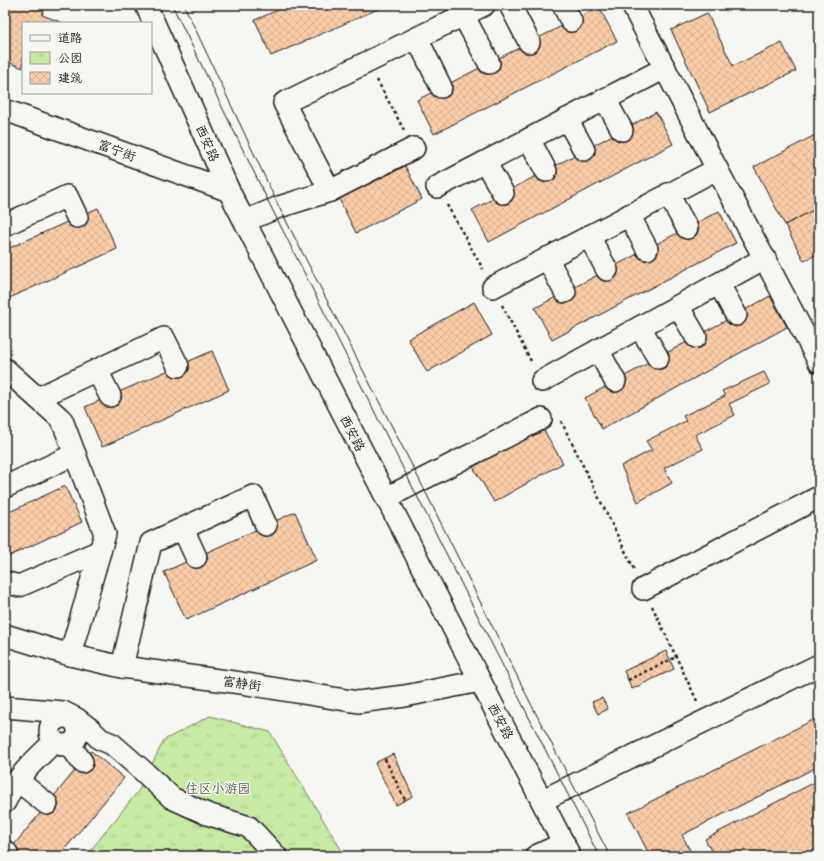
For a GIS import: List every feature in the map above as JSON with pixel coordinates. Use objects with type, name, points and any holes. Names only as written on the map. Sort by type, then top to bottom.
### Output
[{"type":"street","name":"西安路","points":[[146,5],[230,191],[480,681],[543,800],[567,850]]},
{"type":"street","points":[[330,191],[284,103],[484,5]]},
{"type":"street","points":[[510,5],[529,42]]},
{"type":"street","points":[[632,5],[819,362]]},
{"type":"street","points":[[463,15],[489,63]]},
{"type":"street","points":[[417,38],[441,88]]},
{"type":"street","points":[[437,187],[665,68]]},
{"type":"street","points":[[605,99],[622,130]]},
{"type":"street","name":"富宁街","points":[[5,110],[230,191]]},
{"type":"street","points":[[567,119],[584,150]]},
{"type":"street","points":[[529,139],[546,171]]},
{"type":"street","points":[[245,221],[279,207],[330,191],[414,148]]},
{"type":"street","points":[[485,162],[503,193]]},
{"type":"street","points":[[493,287],[717,169]]},
{"type":"street","points":[[668,194],[687,228]]},
{"type":"street","points":[[5,225],[67,196],[77,217]]},
{"type":"street","points":[[629,215],[647,249]]},
{"type":"street","points":[[589,236],[607,270]]},
{"type":"street","points":[[548,258],[565,292]]},
{"type":"street","points":[[542,381],[765,258]]},
{"type":"street","points":[[719,284],[736,315]]},
{"type":"street","points":[[678,306],[696,337]]},
{"type":"street","points":[[640,327],[658,358]]},
{"type":"street","points":[[38,398],[164,338],[178,366]]},
{"type":"street","points":[[598,350],[615,381]]},
{"type":"street","points":[[5,369],[13,387],[38,398],[62,420],[105,534],[70,655]]},
{"type":"street","points":[[97,370],[110,396]]},
{"type":"street","points":[[386,498],[541,419]]},
{"type":"street","points":[[5,487],[75,454]]},
{"type":"street","points":[[122,667],[152,543],[253,496],[266,525]]},
{"type":"street","points":[[643,589],[819,497]]},
{"type":"street","points":[[182,529],[196,557]]},
{"type":"street","points":[[5,582],[19,586],[100,551]]},
{"type":"street","name":"富静街","points":[[5,636],[70,655],[122,667],[241,683],[358,702],[405,696],[480,681]]},
{"type":"street","points":[[543,800],[819,665]]},
{"type":"street","points":[[5,707],[63,712],[77,719],[100,739],[112,744],[172,798],[207,814],[249,827],[276,856]]},
{"type":"street","points":[[5,802],[10,789],[27,768],[62,744],[82,762]]},
{"type":"street","points":[[17,780],[47,804]]},
{"type":"street","points":[[536,856],[567,850]]},
{"type":"path","points":[[628,680],[676,657]]},
{"type":"path","points":[[385,759],[405,800]]},
{"type":"green space","name":"住区小游园","points":[[210,716],[270,732],[345,856],[86,856],[139,790],[164,740]]},
{"type":"building","points":[[5,5],[46,5],[42,15],[60,22],[22,22],[22,68],[5,61]]},
{"type":"building","points":[[289,5],[387,5],[271,56],[255,20]]},
{"type":"building","points":[[599,7],[617,41],[434,134],[417,100]]},
{"type":"building","points":[[707,13],[733,66],[782,43],[796,71],[710,112],[671,30]]},
{"type":"building","points":[[656,112],[673,144],[489,242],[472,210]]},
{"type":"building","points":[[819,133],[819,207],[785,225],[754,167]]},
{"type":"building","points":[[405,166],[422,199],[356,233],[339,199]]},
{"type":"building","points":[[819,207],[819,253],[804,261],[785,225]]},
{"type":"building","points":[[98,208],[117,249],[5,300],[5,250]]},
{"type":"building","points":[[719,211],[736,243],[552,340],[535,308]]},
{"type":"building","points":[[770,296],[787,327],[602,429],[585,398]]},
{"type":"building","points":[[474,302],[492,335],[427,372],[408,339]]},
{"type":"building","points":[[212,351],[229,390],[102,447],[85,407]]},
{"type":"building","points":[[764,372],[770,384],[729,404],[735,415],[695,435],[703,449],[664,468],[672,483],[638,502],[621,466],[652,450],[646,441],[686,421],[683,416],[725,396],[722,391]]},
{"type":"building","points":[[542,427],[563,463],[494,502],[473,467]]},
{"type":"building","points":[[65,486],[82,522],[5,558],[5,514]]},
{"type":"building","points":[[295,512],[317,560],[186,620],[164,572]]},
{"type":"building","points":[[666,651],[674,669],[632,689],[624,671]]},
{"type":"building","points":[[602,698],[608,709],[598,714],[592,702]]},
{"type":"building","points":[[819,717],[819,766],[682,835],[693,856],[650,856],[628,813]]},
{"type":"building","points":[[91,751],[124,778],[59,856],[5,856]]},
{"type":"building","points":[[393,754],[413,796],[396,805],[375,763]]},
{"type":"building","points":[[819,780],[819,856],[714,856],[705,839]]},
{"type":"tram line","points":[[172,5],[272,209],[599,856]]},
{"type":"tram line","points":[[184,5],[279,207],[420,481],[533,708],[610,856]]}]
